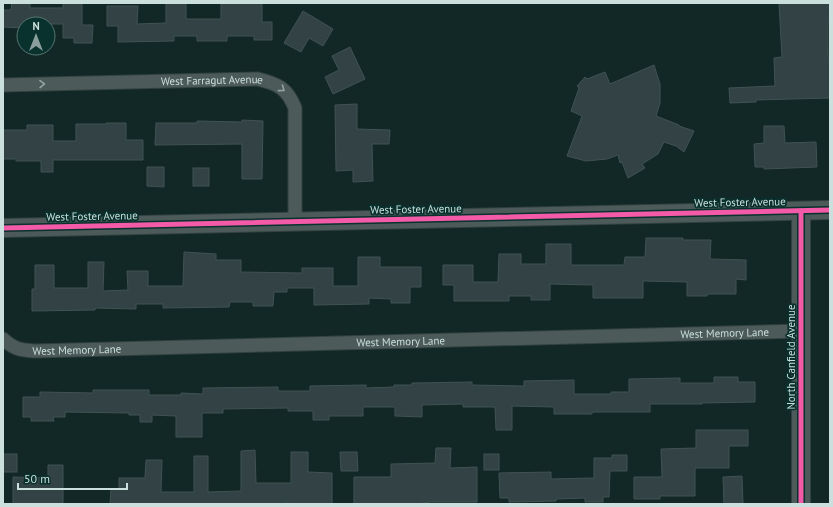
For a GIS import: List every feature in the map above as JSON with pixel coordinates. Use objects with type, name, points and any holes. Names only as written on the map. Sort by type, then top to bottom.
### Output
[{"type":"street","name":"West Farragut Avenue","points":[[3,85],[258,79],[271,82],[283,88],[290,96],[295,108],[294,222]]},
{"type":"street","name":"West Foster Avenue","points":[[3,228],[830,210]]},
{"type":"street","name":"North Canfield Avenue","points":[[801,211],[801,504]]},
{"type":"street","name":"West Memory Lane","points":[[3,339],[11,346],[21,350],[34,351],[801,332]]},
{"type":"building","points":[[12,3],[30,3],[30,8],[63,8],[63,3],[82,3],[82,25],[93,25],[92,43],[74,43],[74,38],[63,38],[63,24],[56,24],[56,16],[16,16],[16,28],[3,27],[3,10],[11,10]]},
{"type":"building","points":[[166,3],[186,3],[186,19],[221,19],[221,3],[262,3],[262,22],[272,22],[272,40],[254,40],[254,36],[227,36],[227,41],[197,41],[197,36],[174,36],[174,41],[118,42],[118,26],[107,26],[107,6],[138,6],[137,24],[166,23]]},
{"type":"building","points":[[779,3],[830,3],[830,22],[828,22],[828,56],[830,56],[830,98],[756,100],[756,102],[730,103],[729,88],[775,86],[774,58],[782,57]]},
{"type":"building","points":[[303,11],[333,29],[323,46],[309,38],[301,52],[284,43]]},
{"type":"building","points":[[350,47],[365,79],[333,94],[325,77],[339,70],[332,56]]},
{"type":"building","points":[[654,65],[660,84],[660,103],[656,116],[694,131],[684,152],[676,146],[664,142],[658,154],[642,164],[645,168],[628,178],[622,162],[620,163],[618,155],[607,159],[586,161],[567,156],[582,116],[571,111],[579,88],[577,86],[585,77],[587,79],[605,72],[610,84]]},
{"type":"building","points":[[357,104],[357,129],[390,130],[389,144],[372,144],[373,181],[353,182],[353,170],[336,171],[335,105]]},
{"type":"building","points":[[242,120],[263,121],[262,179],[242,179],[242,144],[155,145],[156,123],[197,123],[197,121],[242,122]]},
{"type":"building","points":[[126,123],[126,140],[143,140],[143,160],[53,160],[53,172],[41,172],[41,161],[16,161],[16,159],[3,159],[3,130],[27,130],[27,125],[53,125],[53,141],[76,141],[76,124]]},
{"type":"building","points":[[764,126],[784,126],[785,143],[816,142],[817,167],[764,169],[764,167],[755,167],[754,144],[764,143]]},
{"type":"building","points":[[147,167],[164,167],[164,187],[147,186]]},
{"type":"building","points":[[193,168],[209,168],[209,186],[193,186]]},
{"type":"building","points":[[646,238],[711,240],[710,259],[746,260],[746,280],[736,279],[736,294],[707,294],[707,296],[687,296],[687,282],[643,281],[643,298],[593,298],[593,285],[550,284],[550,300],[531,300],[531,296],[509,296],[509,301],[454,301],[454,285],[443,285],[443,265],[473,265],[473,282],[498,282],[499,254],[521,254],[521,264],[546,264],[546,244],[571,244],[571,265],[624,265],[625,257],[645,257]]},
{"type":"building","points":[[184,252],[216,254],[216,260],[241,260],[241,272],[302,273],[302,268],[333,268],[333,286],[358,286],[358,257],[380,257],[380,267],[421,267],[421,287],[410,287],[410,303],[391,303],[391,299],[369,298],[369,304],[314,305],[314,288],[287,288],[287,292],[274,292],[273,306],[253,306],[253,302],[230,302],[229,307],[163,308],[163,304],[136,304],[136,309],[95,308],[95,310],[32,311],[32,289],[35,289],[35,265],[54,265],[54,288],[88,288],[88,262],[104,262],[103,291],[128,290],[127,271],[148,271],[148,286],[183,286]]},
{"type":"building","points":[[714,377],[738,377],[738,382],[755,382],[755,402],[650,404],[650,412],[592,412],[592,414],[554,414],[554,407],[512,406],[512,430],[496,430],[495,407],[463,407],[463,404],[422,405],[422,417],[395,416],[395,407],[363,407],[363,416],[329,416],[329,420],[313,420],[313,411],[288,411],[288,408],[223,409],[223,413],[202,413],[202,437],[176,437],[176,416],[152,415],[152,422],[140,422],[140,415],[129,415],[129,413],[65,412],[65,417],[53,417],[54,421],[31,421],[31,417],[23,417],[23,397],[40,397],[40,392],[93,393],[93,390],[149,390],[149,395],[181,395],[181,393],[203,394],[203,388],[278,387],[278,391],[310,391],[310,386],[366,385],[366,388],[394,387],[394,385],[412,385],[412,383],[472,382],[472,385],[524,386],[524,381],[574,380],[574,394],[611,394],[611,392],[629,392],[629,379],[680,378],[680,383],[714,383]]},
{"type":"building","points":[[696,430],[748,430],[748,446],[729,446],[729,468],[695,468],[695,496],[660,496],[660,499],[634,499],[634,477],[662,477],[661,449],[696,448]]},
{"type":"building","points":[[436,448],[451,448],[450,468],[477,467],[477,502],[354,504],[354,477],[391,477],[391,464],[435,463]]},
{"type":"building","points":[[255,450],[256,483],[291,483],[291,452],[308,452],[308,472],[332,473],[332,504],[110,504],[111,489],[119,489],[119,478],[145,478],[146,460],[162,460],[161,492],[194,492],[194,456],[208,456],[208,492],[241,491],[241,451]]},
{"type":"building","points":[[340,452],[357,452],[358,471],[341,471]]},
{"type":"building","points":[[3,454],[17,454],[17,472],[3,472]]},
{"type":"building","points":[[484,454],[499,454],[499,470],[484,470]]},
{"type":"building","points":[[612,455],[627,455],[627,471],[610,471],[609,497],[603,497],[603,502],[585,502],[585,498],[556,499],[556,501],[509,502],[509,498],[500,498],[499,473],[551,472],[551,479],[594,478],[594,458],[612,458]]},
{"type":"building","points":[[48,465],[63,465],[63,504],[13,504],[13,477],[48,478]]},
{"type":"building","points":[[742,476],[743,504],[724,504],[723,477]]},
{"type":"cycle path","points":[[3,228],[830,210]]},
{"type":"cycle path","points":[[801,211],[801,504]]}]
